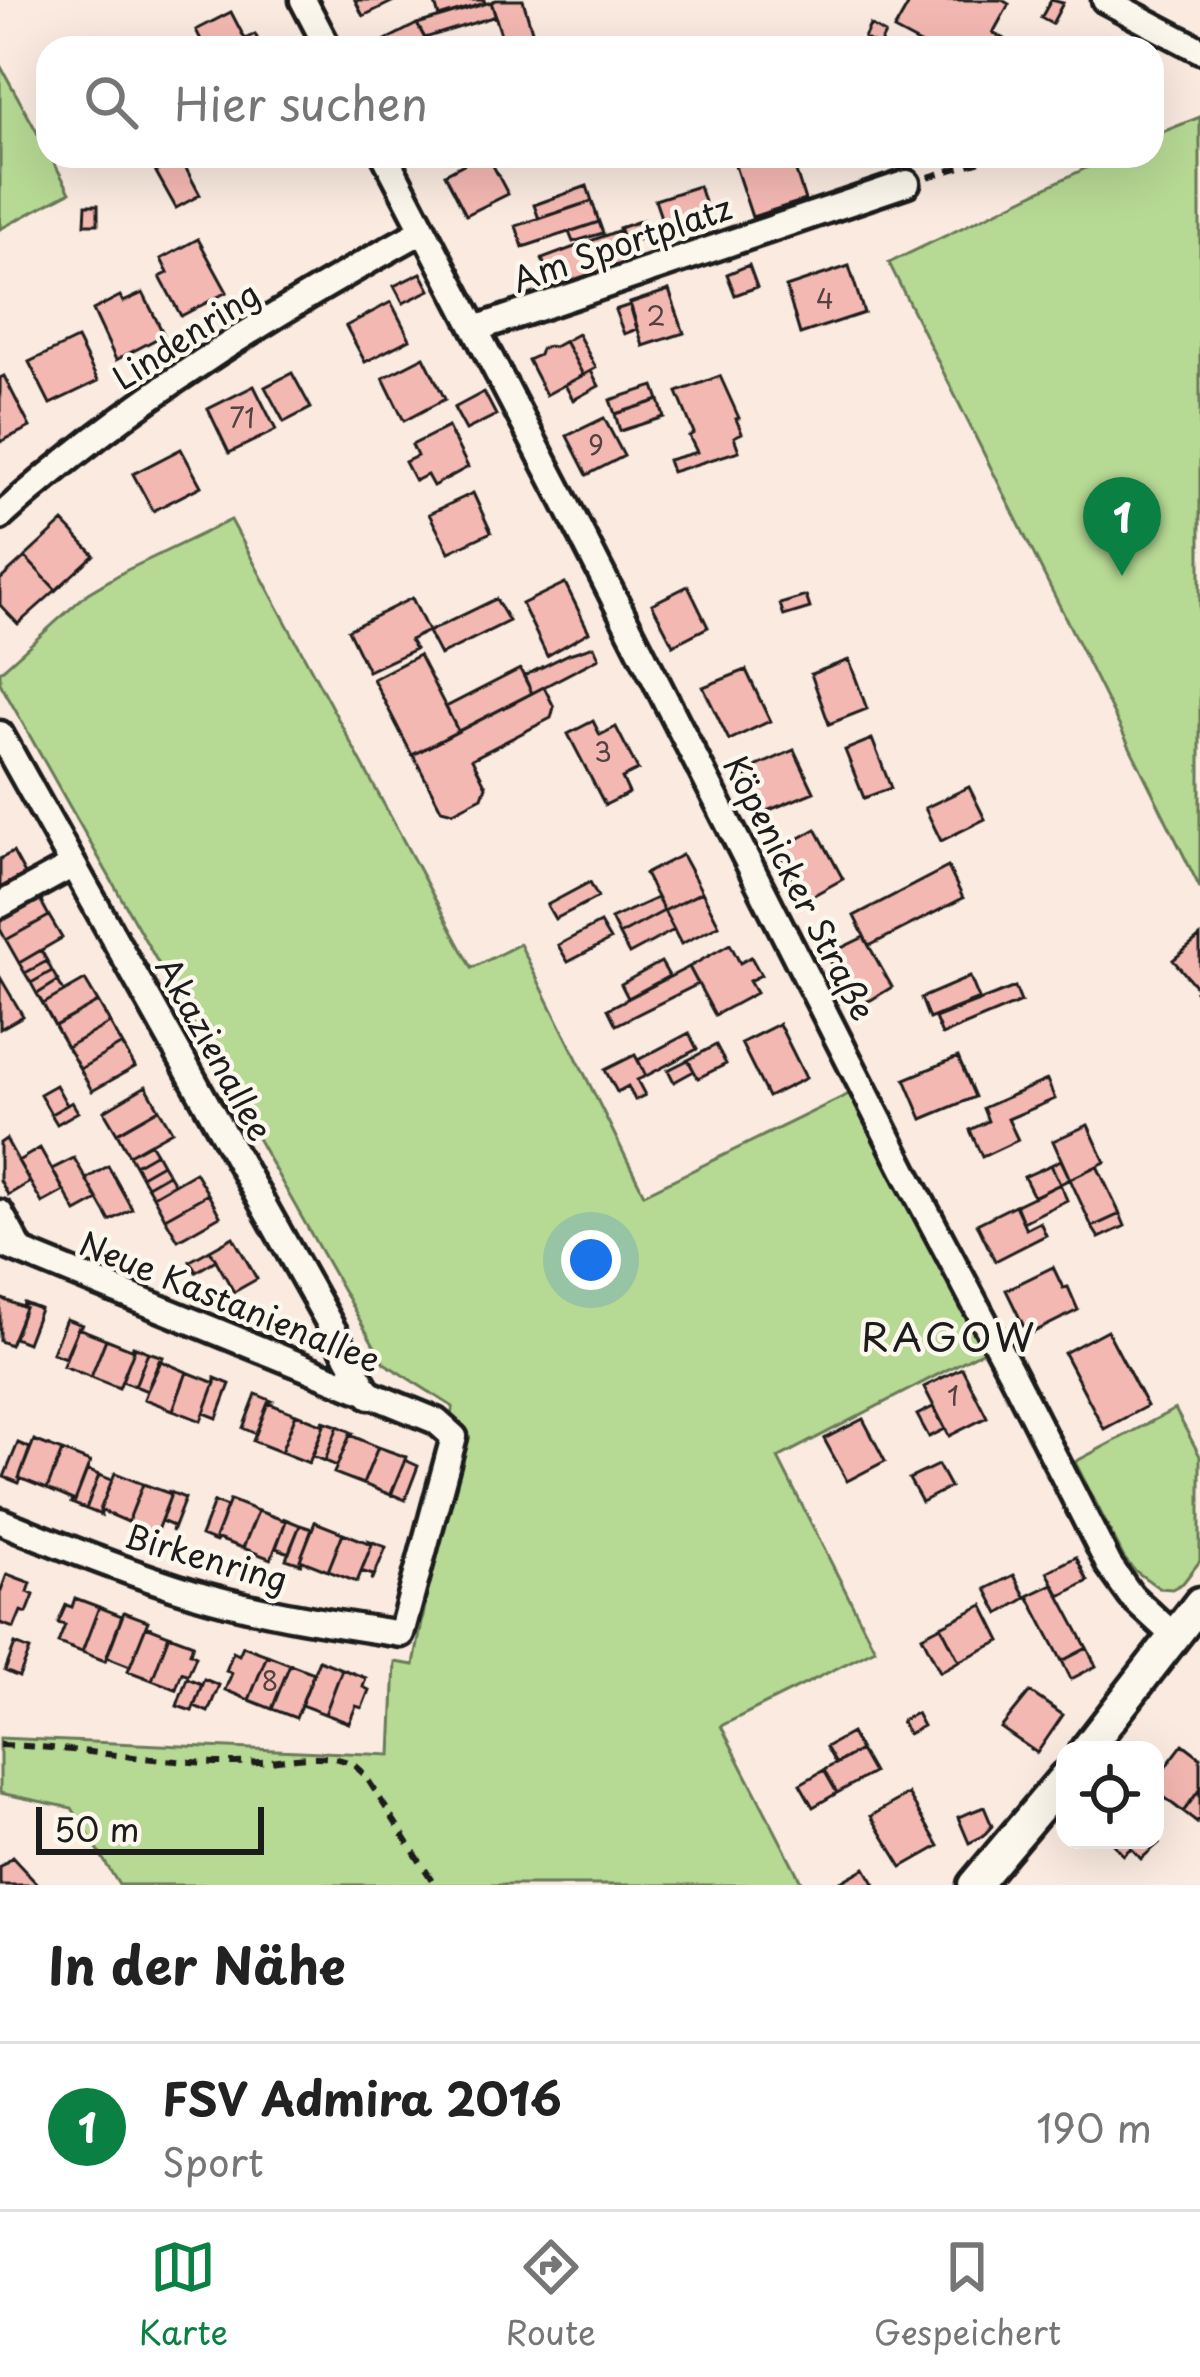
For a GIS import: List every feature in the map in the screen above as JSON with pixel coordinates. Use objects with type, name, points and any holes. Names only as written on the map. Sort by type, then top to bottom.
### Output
[{"type":"street","points":[[303,0],[322,36]]},
{"type":"street","points":[[1105,0],[1200,50]]},
{"type":"street","name":"Köpenicker Straße","points":[[391,168],[1108,1565],[1131,1596],[1174,1636]]},
{"type":"street","name":"Am Sportplatz","points":[[475,329],[907,183]]},
{"type":"street","name":"Lindenring","points":[[0,517],[142,401],[225,346],[422,231]]},
{"type":"street","name":"Akazienallee","points":[[0,734],[370,1396]]},
{"type":"street","points":[[0,905],[73,865]]},
{"type":"street","points":[[0,1213],[10,1247]]},
{"type":"street","name":"Neue Kastanienallee","points":[[10,1247],[436,1421],[454,1437],[400,1634]]},
{"type":"street","name":"Birkenring","points":[[0,1521],[193,1592],[297,1618],[400,1634]]},
{"type":"street","points":[[1093,1741],[1200,1603]]},
{"type":"street","points":[[974,1885],[1056,1788]]},
{"type":"path","points":[[907,183],[957,168]]},
{"type":"path","points":[[0,1745],[160,1762],[318,1758],[349,1762],[365,1774],[435,1885]]},
{"type":"green space","points":[[0,65],[36,130],[36,168],[57,168],[70,192],[0,229]]},
{"type":"green space","points":[[1200,117],[1200,888],[889,263],[1086,168],[1164,168],[1164,131]]},
{"type":"green space","points":[[231,520],[472,968],[520,944],[644,1194],[853,1092],[983,1351],[778,1458],[875,1649],[721,1726],[803,1885],[119,1885],[72,1808],[0,1793],[0,1738],[391,1755],[395,1662],[414,1665],[425,1606],[404,1599],[453,1407],[384,1363],[0,683],[0,672],[88,593]]},
{"type":"green space","points":[[1175,1409],[1200,1456],[1200,1561],[1172,1589],[1159,1588],[1124,1558],[1075,1462]]},
{"type":"building","points":[[355,0],[396,0],[363,16]]},
{"type":"building","points":[[434,0],[484,0],[485,3],[439,17]]},
{"type":"building","points":[[523,0],[534,36],[501,36],[491,2]]},
{"type":"building","points":[[911,0],[1002,0],[1009,4],[993,33],[999,36],[905,36],[894,30]]},
{"type":"building","points":[[1051,0],[1063,3],[1052,24],[1041,18]]},
{"type":"building","points":[[491,2],[496,16],[431,36],[424,36],[417,24]]},
{"type":"building","points":[[231,12],[243,36],[199,36],[196,30]]},
{"type":"building","points":[[417,24],[424,36],[394,36]]},
{"type":"building","points":[[870,25],[885,34],[884,36],[865,36]]},
{"type":"building","points":[[186,168],[200,195],[176,208],[156,172]]},
{"type":"building","points":[[456,168],[494,168],[508,194],[466,215],[445,174]]},
{"type":"building","points":[[736,168],[795,168],[805,200],[752,217]]},
{"type":"building","points":[[587,186],[592,201],[539,219],[534,205]]},
{"type":"building","points":[[699,186],[711,224],[668,238],[655,200]]},
{"type":"building","points":[[592,201],[599,222],[523,247],[516,226]]},
{"type":"building","points":[[86,205],[98,205],[98,224],[85,224]]},
{"type":"building","points":[[643,220],[649,236],[625,244],[619,228]]},
{"type":"building","points":[[599,222],[603,233],[573,242],[569,232]]},
{"type":"building","points":[[620,230],[633,264],[555,290],[542,259]]},
{"type":"building","points":[[198,239],[227,292],[181,316],[160,277],[168,273],[161,259]]},
{"type":"building","points":[[749,265],[757,287],[735,295],[727,274]]},
{"type":"building","points":[[849,266],[864,313],[800,334],[786,287]]},
{"type":"building","points":[[421,273],[430,290],[403,303],[394,286]]},
{"type":"building","points":[[669,290],[684,333],[643,346],[630,303]]},
{"type":"building","points":[[143,293],[164,335],[116,360],[93,310],[120,296],[123,302]]},
{"type":"building","points":[[391,302],[410,339],[365,362],[346,326]]},
{"type":"building","points":[[630,305],[637,329],[624,334],[615,310]]},
{"type":"building","points":[[578,334],[596,368],[583,375],[565,341]]},
{"type":"building","points":[[77,339],[98,381],[50,404],[29,362]]},
{"type":"building","points":[[565,341],[583,375],[546,395],[528,360],[541,349]]},
{"type":"building","points":[[424,357],[445,399],[404,421],[383,378]]},
{"type":"building","points":[[591,371],[599,386],[573,400],[565,385]]},
{"type":"building","points":[[292,373],[311,408],[284,422],[265,387]]},
{"type":"building","points":[[4,376],[30,427],[0,442],[0,378]]},
{"type":"building","points":[[720,376],[739,418],[742,433],[734,437],[739,451],[672,472],[668,460],[697,452],[677,392]]},
{"type":"building","points":[[254,386],[276,430],[229,453],[208,409]]},
{"type":"building","points":[[654,386],[659,400],[615,414],[610,400]]},
{"type":"building","points":[[484,392],[496,415],[466,430],[454,408]]},
{"type":"building","points":[[659,400],[664,417],[620,431],[615,414]]},
{"type":"building","points":[[604,418],[624,456],[587,475],[567,436]]},
{"type":"building","points":[[448,427],[468,467],[433,486],[427,475],[415,481],[405,462],[417,456],[412,445]]},
{"type":"building","points":[[181,449],[201,486],[153,511],[133,474]]},
{"type":"building","points":[[473,493],[491,532],[449,552],[429,514]]},
{"type":"building","points":[[63,522],[94,555],[56,590],[25,557]]},
{"type":"building","points":[[25,557],[56,590],[18,624],[0,605],[0,580]]},
{"type":"building","points":[[565,583],[589,632],[547,656],[522,604]]},
{"type":"building","points":[[688,586],[708,627],[673,645],[652,604]]},
{"type":"building","points":[[806,596],[810,608],[784,616],[780,604]]},
{"type":"building","points":[[412,598],[428,631],[410,640],[415,649],[368,671],[348,630]]},
{"type":"building","points":[[496,599],[509,621],[440,655],[428,632]]},
{"type":"building","points":[[594,646],[599,658],[532,693],[524,676]]},
{"type":"building","points":[[419,655],[458,731],[412,755],[373,679]]},
{"type":"building","points":[[849,660],[867,709],[829,724],[811,674]]},
{"type":"building","points":[[520,669],[532,693],[458,731],[446,707]]},
{"type":"building","points":[[746,670],[770,721],[729,740],[703,687]]},
{"type":"building","points":[[544,687],[554,707],[551,718],[472,759],[486,786],[482,797],[453,812],[441,809],[413,755]]},
{"type":"building","points":[[593,721],[600,735],[616,727],[638,770],[622,778],[629,793],[605,805],[568,734]]},
{"type":"building","points":[[872,739],[891,788],[864,798],[845,750]]},
{"type":"building","points":[[794,750],[814,792],[762,813],[744,772]]},
{"type":"building","points":[[969,787],[985,819],[941,841],[925,808]]},
{"type":"building","points":[[816,829],[843,879],[803,901],[776,851]]},
{"type":"building","points":[[13,852],[25,874],[0,888],[0,859]]},
{"type":"building","points":[[682,855],[702,892],[664,911],[645,874]]},
{"type":"building","points":[[948,867],[963,898],[869,946],[854,916]]},
{"type":"building","points":[[590,882],[598,897],[555,919],[547,905]]},
{"type":"building","points":[[702,892],[719,925],[681,944],[664,911]]},
{"type":"building","points":[[37,894],[49,916],[6,940],[0,915]]},
{"type":"building","points":[[657,898],[664,911],[619,935],[611,919]]},
{"type":"building","points":[[664,911],[674,930],[629,954],[619,935]]},
{"type":"building","points":[[49,916],[62,938],[19,963],[6,940]]},
{"type":"building","points":[[600,923],[610,940],[568,962],[558,945]]},
{"type":"building","points":[[864,937],[892,987],[853,1006],[827,955]]},
{"type":"building","points":[[1200,937],[1200,997],[1173,960]]},
{"type":"building","points":[[730,944],[740,963],[751,957],[761,975],[749,981],[756,993],[715,1015],[689,967]]},
{"type":"building","points":[[41,950],[47,961],[25,973],[19,963]]},
{"type":"building","points":[[47,961],[52,971],[31,983],[25,973]]},
{"type":"building","points":[[661,962],[669,976],[628,998],[621,984]]},
{"type":"building","points":[[689,967],[698,984],[616,1025],[608,1009]]},
{"type":"building","points":[[52,971],[58,981],[37,994],[31,983]]},
{"type":"building","points":[[0,977],[23,1016],[0,1029]]},
{"type":"building","points":[[970,977],[979,999],[929,1019],[921,998]]},
{"type":"building","points":[[85,980],[98,1002],[55,1026],[43,1004]]},
{"type":"building","points":[[58,981],[64,992],[43,1004],[37,994]]},
{"type":"building","points":[[1015,987],[1021,1002],[942,1035],[935,1018]]},
{"type":"building","points":[[98,1002],[110,1023],[67,1047],[55,1026]]},
{"type":"building","points":[[110,1023],[122,1044],[80,1069],[67,1047]]},
{"type":"building","points":[[779,1024],[806,1078],[768,1097],[741,1043]]},
{"type":"building","points":[[689,1033],[697,1049],[646,1076],[638,1060]]},
{"type":"building","points":[[122,1044],[135,1067],[92,1091],[80,1069]]},
{"type":"building","points":[[716,1045],[726,1064],[698,1078],[688,1060]]},
{"type":"building","points":[[635,1055],[646,1076],[637,1080],[645,1095],[635,1100],[628,1086],[617,1092],[605,1070]]},
{"type":"building","points":[[958,1057],[975,1097],[922,1119],[905,1079]]},
{"type":"building","points":[[688,1060],[694,1071],[674,1082],[668,1070]]},
{"type":"building","points":[[1047,1080],[1055,1099],[1008,1119],[1018,1140],[982,1157],[970,1130],[988,1121],[983,1108]]},
{"type":"building","points":[[56,1085],[67,1105],[51,1114],[40,1094]]},
{"type":"building","points":[[146,1086],[159,1109],[117,1133],[104,1111]]},
{"type":"building","points":[[72,1102],[78,1112],[57,1124],[51,1114]]},
{"type":"building","points":[[159,1109],[172,1131],[129,1155],[117,1133]]},
{"type":"building","points":[[1088,1125],[1105,1162],[1070,1179],[1053,1141]]},
{"type":"building","points":[[6,1139],[30,1182],[8,1195],[0,1180],[0,1143]]},
{"type":"building","points":[[150,1143],[156,1153],[135,1165],[129,1155]]},
{"type":"building","points":[[40,1148],[64,1191],[42,1203],[18,1161]]},
{"type":"building","points":[[156,1153],[162,1164],[141,1176],[135,1165]]},
{"type":"building","points":[[74,1158],[98,1200],[76,1212],[52,1169]]},
{"type":"building","points":[[1061,1160],[1070,1179],[1060,1184],[1051,1165]]},
{"type":"building","points":[[162,1164],[168,1174],[147,1186],[141,1176]]},
{"type":"building","points":[[1051,1165],[1060,1184],[1034,1197],[1024,1177]]},
{"type":"building","points":[[108,1166],[132,1209],[110,1221],[86,1179]]},
{"type":"building","points":[[1097,1166],[1120,1214],[1092,1227],[1070,1179]]},
{"type":"building","points":[[195,1172],[208,1194],[165,1218],[153,1196]]},
{"type":"building","points":[[168,1174],[174,1184],[153,1196],[147,1186]]},
{"type":"building","points":[[1060,1184],[1067,1200],[1023,1222],[1016,1205]]},
{"type":"building","points":[[208,1194],[220,1216],[178,1240],[165,1218]]},
{"type":"building","points":[[1015,1205],[1026,1229],[1040,1222],[1046,1235],[995,1261],[977,1224]]},
{"type":"building","points":[[1120,1214],[1125,1226],[1099,1238],[1092,1227]]},
{"type":"building","points":[[233,1237],[257,1279],[234,1292],[210,1250]]},
{"type":"building","points":[[210,1250],[216,1260],[196,1272],[190,1261]]},
{"type":"building","points":[[1053,1267],[1078,1310],[1028,1335],[1006,1290]]},
{"type":"building","points":[[0,1298],[25,1308],[10,1345],[0,1341]]},
{"type":"building","points":[[24,1303],[40,1309],[27,1343],[14,1338]]},
{"type":"building","points":[[66,1319],[82,1325],[65,1358],[52,1353]]},
{"type":"building","points":[[78,1328],[106,1339],[91,1377],[63,1366]]},
{"type":"building","points":[[1107,1330],[1147,1406],[1104,1429],[1064,1353]]},
{"type":"building","points":[[106,1339],[134,1350],[119,1388],[91,1377]]},
{"type":"building","points":[[133,1346],[148,1352],[135,1386],[122,1381]]},
{"type":"building","points":[[148,1352],[163,1357],[147,1391],[135,1386]]},
{"type":"building","points":[[159,1360],[187,1372],[173,1410],[144,1399]]},
{"type":"building","points":[[962,1368],[987,1417],[949,1436],[924,1387]]},
{"type":"building","points":[[187,1372],[215,1383],[201,1421],[173,1410]]},
{"type":"building","points":[[215,1378],[230,1384],[217,1418],[204,1413]]},
{"type":"building","points":[[256,1394],[272,1401],[256,1434],[243,1428]]},
{"type":"building","points":[[268,1403],[296,1414],[281,1452],[253,1441]]},
{"type":"building","points":[[933,1407],[945,1429],[929,1437],[917,1415]]},
{"type":"building","points":[[296,1414],[324,1425],[309,1463],[281,1452]]},
{"type":"building","points":[[863,1419],[885,1461],[847,1481],[824,1439]]},
{"type":"building","points":[[323,1421],[338,1426],[325,1461],[313,1456]]},
{"type":"building","points":[[338,1426],[353,1433],[337,1466],[325,1461]]},
{"type":"building","points":[[350,1435],[378,1447],[363,1484],[334,1473]]},
{"type":"building","points":[[34,1440],[62,1451],[47,1489],[19,1478]]},
{"type":"building","points":[[18,1443],[30,1448],[19,1483],[4,1477]]},
{"type":"building","points":[[378,1447],[406,1457],[391,1495],[363,1484]]},
{"type":"building","points":[[62,1451],[90,1462],[75,1501],[47,1489]]},
{"type":"building","points":[[405,1460],[418,1466],[405,1500],[391,1494]]},
{"type":"building","points":[[938,1465],[950,1487],[922,1502],[909,1479]]},
{"type":"building","points":[[87,1470],[99,1475],[86,1509],[71,1503]]},
{"type":"building","points":[[115,1473],[143,1484],[128,1522],[100,1510]]},
{"type":"building","points":[[99,1475],[112,1480],[101,1515],[86,1509]]},
{"type":"building","points":[[143,1484],[171,1494],[156,1533],[128,1522]]},
{"type":"building","points":[[170,1492],[185,1498],[172,1532],[173,1526],[161,1521]]},
{"type":"building","points":[[230,1500],[258,1511],[243,1548],[215,1538]]},
{"type":"building","points":[[214,1502],[227,1507],[216,1542],[201,1536]]},
{"type":"building","points":[[258,1511],[286,1521],[271,1559],[243,1548]]},
{"type":"building","points":[[285,1519],[300,1525],[289,1553],[276,1548]]},
{"type":"building","points":[[315,1522],[343,1533],[328,1571],[300,1560]]},
{"type":"building","points":[[300,1525],[312,1529],[301,1564],[286,1559]]},
{"type":"building","points":[[343,1533],[372,1544],[357,1582],[328,1571]]},
{"type":"building","points":[[370,1541],[386,1547],[372,1581],[373,1575],[361,1571]]},
{"type":"building","points":[[1076,1557],[1088,1581],[1060,1596],[1047,1572]]},
{"type":"building","points":[[7,1574],[31,1583],[28,1592],[34,1595],[14,1628],[0,1623],[0,1593]]},
{"type":"building","points":[[1014,1575],[1026,1598],[999,1614],[986,1589]]},
{"type":"building","points":[[1053,1584],[1087,1648],[1062,1661],[1028,1596]]},
{"type":"building","points":[[75,1598],[99,1607],[82,1652],[58,1643],[65,1625],[58,1623]]},
{"type":"building","points":[[983,1605],[1001,1641],[959,1661],[941,1626]]},
{"type":"building","points":[[99,1607],[122,1616],[105,1661],[82,1652]]},
{"type":"building","points":[[124,1612],[148,1621],[130,1666],[107,1657]]},
{"type":"building","points":[[146,1626],[169,1635],[152,1680],[128,1671]]},
{"type":"building","points":[[941,1626],[959,1661],[940,1672],[922,1636]]},
{"type":"building","points":[[169,1635],[193,1644],[190,1653],[196,1656],[188,1675],[182,1672],[176,1689],[152,1680]]},
{"type":"building","points":[[15,1644],[30,1650],[19,1677],[5,1671]]},
{"type":"building","points":[[243,1646],[267,1655],[249,1700],[225,1690],[233,1652],[239,1655]]},
{"type":"building","points":[[1087,1648],[1096,1666],[1071,1679],[1062,1661]]},
{"type":"building","points":[[267,1655],[290,1664],[272,1709],[249,1700]]},
{"type":"building","points":[[319,1660],[342,1669],[325,1714],[301,1705]]},
{"type":"building","points":[[290,1664],[314,1673],[296,1718],[272,1709]]},
{"type":"building","points":[[342,1669],[366,1678],[363,1687],[369,1690],[349,1723],[325,1714]]},
{"type":"building","points":[[187,1678],[202,1684],[192,1711],[177,1706]]},
{"type":"building","points":[[204,1679],[219,1685],[208,1712],[194,1706]]},
{"type":"building","points":[[1030,1692],[1063,1715],[1037,1753],[1001,1728]]},
{"type":"building","points":[[916,1713],[923,1726],[908,1734],[901,1721]]},
{"type":"building","points":[[851,1733],[860,1750],[836,1764],[826,1747]]},
{"type":"building","points":[[1183,1744],[1200,1757],[1200,1789],[1183,1812],[1164,1797],[1164,1769]]},
{"type":"building","points":[[860,1750],[873,1773],[837,1793],[824,1770]]},
{"type":"building","points":[[824,1770],[837,1793],[813,1807],[800,1784]]},
{"type":"building","points":[[1200,1789],[1200,1818],[1197,1823],[1183,1812]]},
{"type":"building","points":[[908,1794],[939,1846],[902,1867],[871,1816]]},
{"type":"building","points":[[984,1807],[992,1826],[969,1843],[958,1817]]},
{"type":"building","points":[[1132,1849],[1152,1849],[1141,1859]]},
{"type":"building","points":[[12,1857],[38,1885],[0,1885],[0,1867]]},
{"type":"building","points":[[865,1868],[875,1885],[835,1885]]},
{"type":"place","name":"FSV Admira 2016","points":[[1122,576]]},
{"type":"district","name":"RAGOW","points":[[949,1338]]}]
